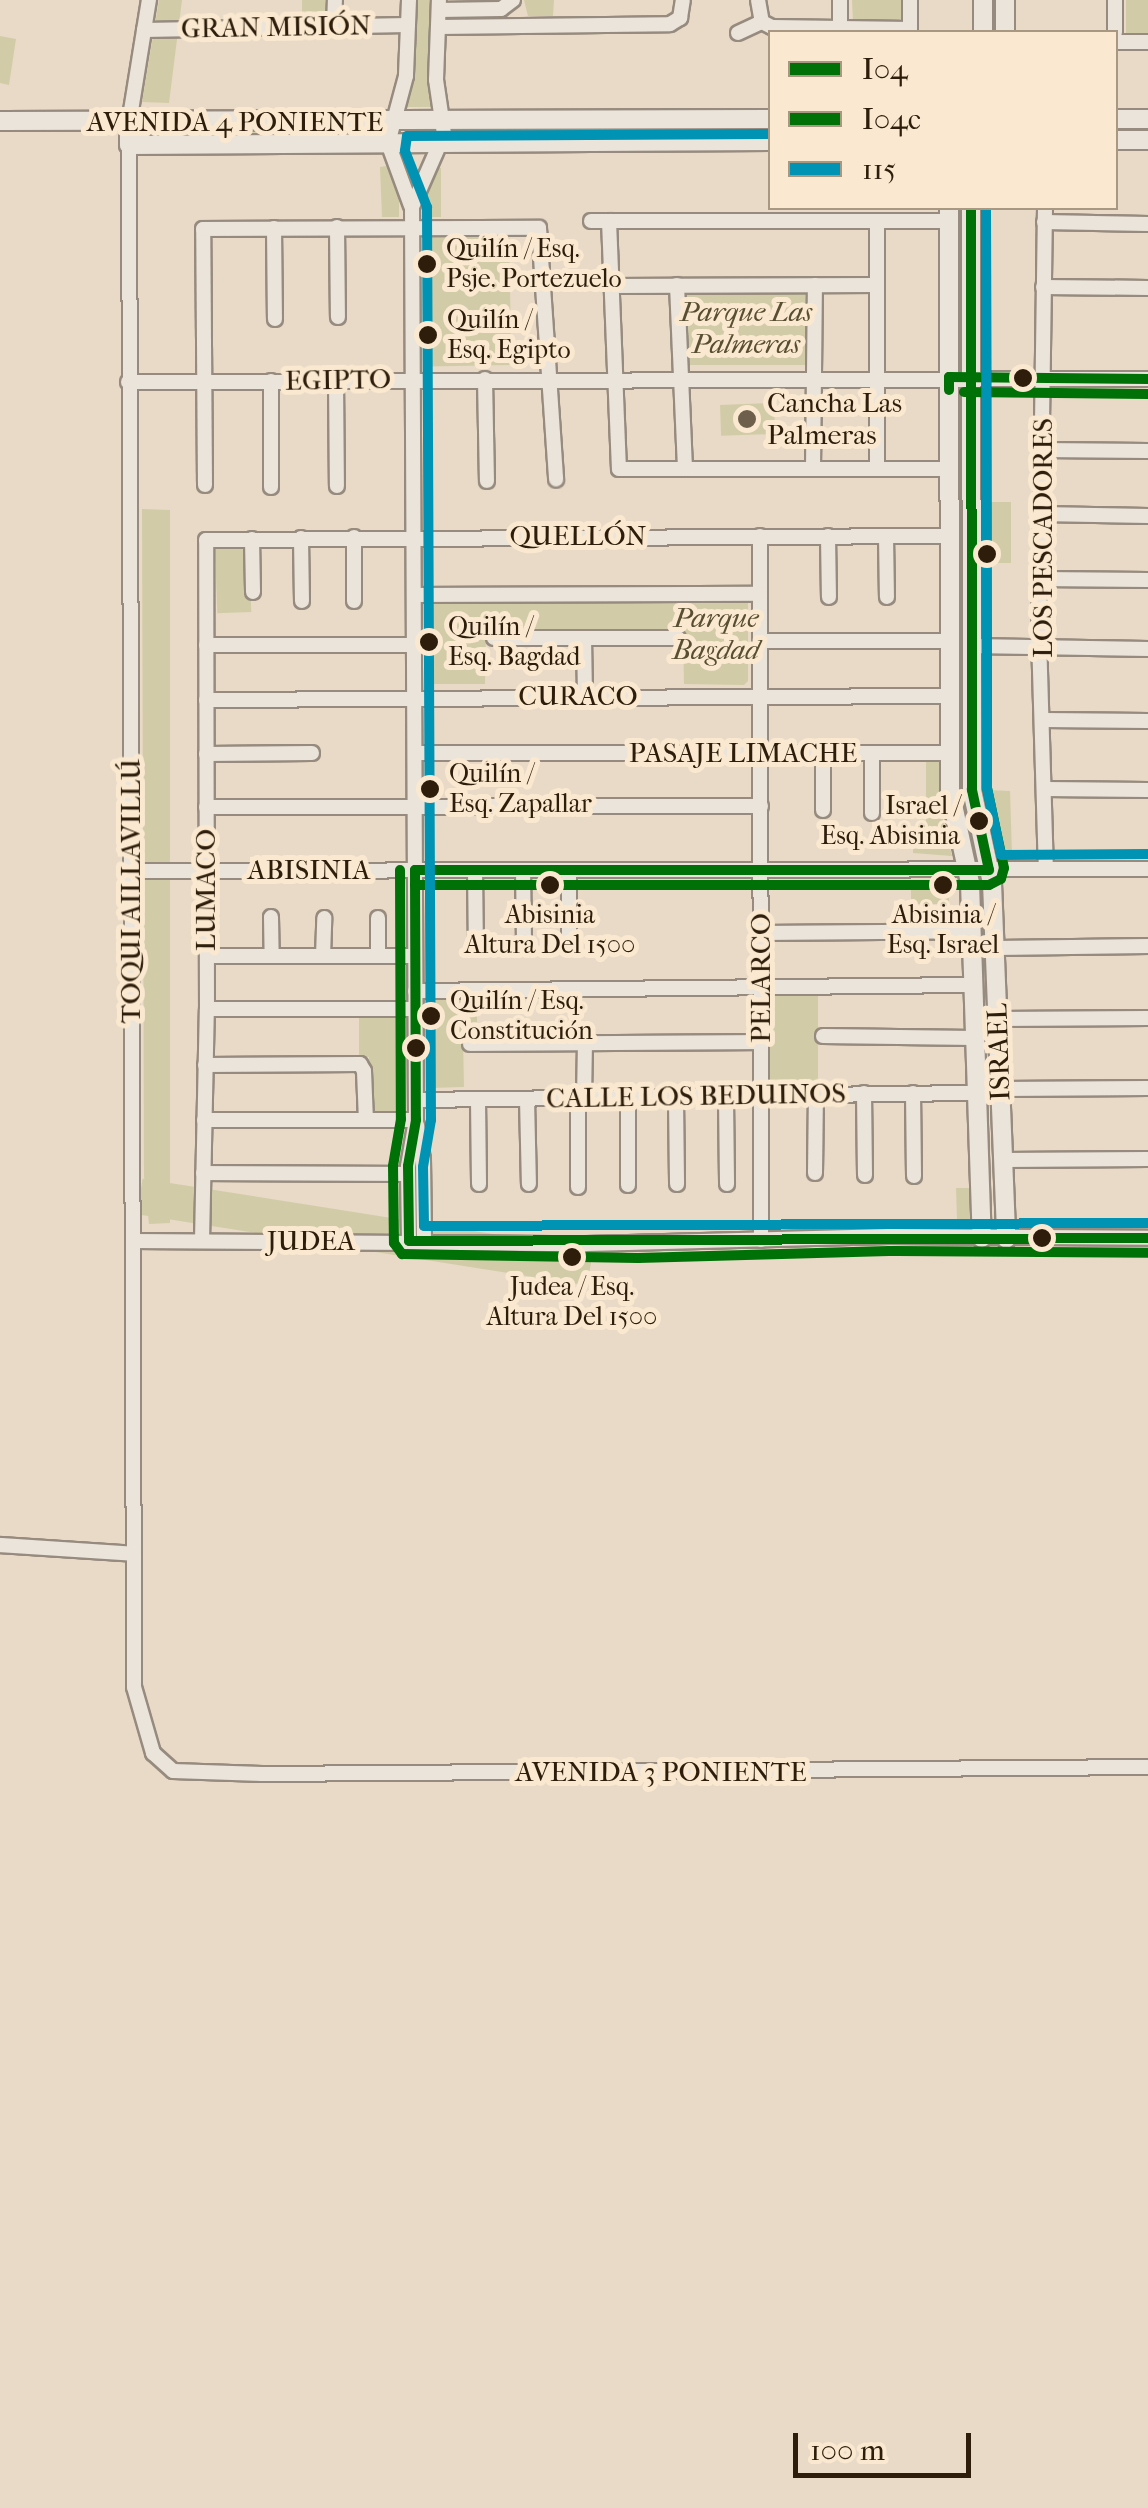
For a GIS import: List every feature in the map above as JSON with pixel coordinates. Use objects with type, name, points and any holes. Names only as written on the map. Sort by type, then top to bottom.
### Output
[{"type":"street","name":"TOQUI AILLAVILLÚ","points":[[149,0],[128,145],[134,1554],[137,1708],[152,1753],[173,1771]]},
{"type":"street","points":[[334,26],[335,0]]},
{"type":"street","points":[[409,0],[406,76],[388,144],[412,206]]},
{"type":"street","points":[[416,1241],[408,1174],[416,1120],[412,206],[428,161],[442,143],[443,121],[436,80],[439,5],[501,9],[514,0],[520,26]]},
{"type":"street","points":[[438,26],[670,24],[680,18],[683,0]]},
{"type":"street","points":[[758,0],[762,22]]},
{"type":"street","points":[[762,22],[772,27],[840,30],[840,0]]},
{"type":"street","points":[[910,0],[910,30]]},
{"type":"street","points":[[983,0],[984,30]]},
{"type":"street","points":[[1005,0],[1005,30]]},
{"type":"street","points":[[1115,0],[1115,30]]},
{"type":"street","points":[[738,33],[762,22]]},
{"type":"street","name":"GRAN MISIÓN","points":[[144,30],[408,25]]},
{"type":"street","points":[[1118,42],[1148,42]]},
{"type":"street","name":"AVENIDA 4 PONIENTE","points":[[0,121],[768,119]]},
{"type":"street","points":[[1118,119],[1148,119]]},
{"type":"street","points":[[1118,140],[1148,140]]},
{"type":"street","name":"AVENIDA 4 PONIENTE","points":[[128,145],[768,141]]},
{"type":"street","name":"ISRAEL","points":[[971,210],[972,790],[989,870],[996,948],[1006,1239]]},
{"type":"street","points":[[591,221],[877,221],[948,214]]},
{"type":"street","name":"ISRAEL","points":[[948,214],[950,753],[952,809],[967,870],[982,1238]]},
{"type":"street","points":[[1044,215],[1148,224]]},
{"type":"street","name":"LOS PESCADORES","points":[[1044,215],[1040,579],[1046,869]]},
{"type":"street","points":[[609,221],[619,469],[950,469]]},
{"type":"street","points":[[877,221],[877,469]]},
{"type":"street","points":[[337,227],[338,316]]},
{"type":"street","points":[[274,228],[275,319]]},
{"type":"street","points":[[204,484],[203,229],[539,228],[556,478]]},
{"type":"street","points":[[677,285],[685,469]]},
{"type":"street","points":[[813,469],[815,285]]},
{"type":"street","points":[[612,286],[877,285]]},
{"type":"street","points":[[1044,287],[1148,288]]},
{"type":"street","points":[[485,379],[486,482]]},
{"type":"street","name":"EGIPTO","points":[[128,382],[1148,379]]},
{"type":"street","points":[[336,380],[337,486]]},
{"type":"street","points":[[270,381],[271,487]]},
{"type":"street","points":[[1042,450],[1148,451]]},
{"type":"street","points":[[1041,514],[1148,516]]},
{"type":"street","points":[[198,526],[206,540]]},
{"type":"street","name":"PELARCO","points":[[760,536],[761,1240]]},
{"type":"street","points":[[828,536],[829,597]]},
{"type":"street","points":[[886,536],[887,598]]},
{"type":"street","name":"QUELLÓN","points":[[206,540],[950,536]]},
{"type":"street","points":[[302,538],[302,602]]},
{"type":"street","points":[[354,538],[354,601]]},
{"type":"street","points":[[252,539],[253,592]]},
{"type":"street","name":"LUMACO","points":[[202,1241],[207,1009],[206,540]]},
{"type":"street","points":[[1040,579],[1148,580]]},
{"type":"street","points":[[415,595],[760,594]]},
{"type":"street","points":[[494,638],[678,638]]},
{"type":"street","points":[[584,638],[585,696]]},
{"type":"street","points":[[760,641],[950,641]]},
{"type":"street","points":[[206,645],[415,645]]},
{"type":"street","points":[[972,646],[1148,649]]},
{"type":"street","name":"CURACO","points":[[206,700],[950,696]]},
{"type":"street","points":[[1044,720],[1148,722]]},
{"type":"street","points":[[823,752],[823,810]]},
{"type":"street","points":[[206,754],[312,753]]},
{"type":"street","name":"PASAJE LIMACHE","points":[[415,753],[950,753]]},
{"type":"street","points":[[872,753],[872,813]]},
{"type":"street","points":[[1045,789],[1148,790]]},
{"type":"street","points":[[206,807],[760,806]]},
{"type":"street","name":"ABISINIA","points":[[130,870],[1148,869]]},
{"type":"street","points":[[476,870],[476,946]]},
{"type":"street","points":[[523,870],[524,946]]},
{"type":"street","points":[[569,870],[569,944]]},
{"type":"street","points":[[271,918],[272,956]]},
{"type":"street","points":[[324,918],[324,956]]},
{"type":"street","points":[[378,918],[378,956]]},
{"type":"street","points":[[761,932],[971,931]]},
{"type":"street","points":[[996,948],[1148,946]]},
{"type":"street","points":[[206,956],[415,956]]},
{"type":"street","points":[[415,991],[973,985]]},
{"type":"street","points":[[207,1009],[415,1009]]},
{"type":"street","points":[[998,1019],[1148,1018]]},
{"type":"street","points":[[822,1036],[974,1038]]},
{"type":"street","points":[[470,1044],[761,1042]]},
{"type":"street","points":[[578,1187],[584,1044]]},
{"type":"street","points":[[206,1065],[360,1064],[364,1070],[366,1120]]},
{"type":"street","points":[[1001,1089],[1148,1088]]},
{"type":"street","points":[[815,1173],[816,1093]]},
{"type":"street","points":[[864,1093],[865,1174]]},
{"type":"street","points":[[913,1093],[914,1176]]},
{"type":"street","name":"CALLE LOS BEDUINOS","points":[[416,1100],[976,1093]]},
{"type":"street","points":[[628,1099],[628,1185]]},
{"type":"street","points":[[676,1099],[677,1184]]},
{"type":"street","points":[[726,1099],[727,1184]]},
{"type":"street","points":[[478,1100],[479,1184]]},
{"type":"street","points":[[527,1100],[529,1184]]},
{"type":"street","points":[[204,1120],[416,1120]]},
{"type":"street","points":[[416,1120],[423,1160],[416,1241]]},
{"type":"street","points":[[1003,1160],[1148,1159]]},
{"type":"street","points":[[203,1174],[408,1174]]},
{"type":"street","name":"JUDEA","points":[[134,1241],[1148,1238]]},
{"type":"street","points":[[0,1546],[134,1554]]},
{"type":"street","name":"AVENIDA 3 PONIENTE","points":[[173,1771],[282,1774],[1148,1767]]},
{"type":"green space","points":[[159,0],[182,0],[169,103],[142,102]]},
{"type":"green space","points":[[302,0],[329,0],[329,17],[302,17]]},
{"type":"green space","points":[[415,0],[434,0],[432,107],[406,107],[412,82]]},
{"type":"green space","points":[[524,0],[554,0],[553,16],[528,16]]},
{"type":"green space","points":[[852,0],[904,0],[904,17],[896,22],[853,22]]},
{"type":"green space","points":[[1126,0],[1148,0],[1148,37],[1126,37]]},
{"type":"green space","points":[[0,36],[16,39],[9,85],[0,83]]},
{"type":"green space","points":[[448,124],[768,124],[768,135],[448,135]]},
{"type":"green space","points":[[373,127],[374,138],[134,138],[135,129]]},
{"type":"green space","points":[[386,166],[399,199],[399,217],[382,217],[380,167]]},
{"type":"green space","points":[[436,168],[441,168],[441,217],[425,217],[426,194]]},
{"type":"green space","points":[[953,210],[966,210],[965,368],[956,369]]},
{"type":"green space","points":[[509,230],[511,365],[426,366],[424,231]]},
{"type":"green space","name":"Parque Las Palmeras","points":[[687,290],[805,290],[805,365],[687,365]]},
{"type":"green space","points":[[955,383],[965,383],[979,856],[971,858],[957,807]]},
{"type":"green space","name":"Cancha Las Palmeras","points":[[774,403],[775,434],[721,436],[720,405]]},
{"type":"green space","points":[[989,502],[1011,502],[1011,563],[989,563]]},
{"type":"green space","points":[[142,509],[170,510],[170,1223],[149,1224],[144,1177]]},
{"type":"green space","points":[[249,547],[251,612],[217,613],[215,548]]},
{"type":"green space","name":"Parque Bagdad","points":[[432,599],[748,600],[748,681],[744,685],[684,684],[683,632],[486,633],[485,684],[430,684],[427,603]]},
{"type":"green space","points":[[941,759],[941,811],[952,856],[913,853],[913,827],[926,825],[926,760]]},
{"type":"green space","points":[[987,790],[1010,791],[1012,855],[999,853]]},
{"type":"green space","points":[[977,875],[984,875],[984,1228],[977,1228]]},
{"type":"green space","points":[[911,884],[949,884],[949,904],[911,904]]},
{"type":"green space","points":[[477,994],[477,1036],[463,1037],[464,1087],[430,1088],[429,995]]},
{"type":"green space","points":[[769,994],[818,994],[818,1082],[769,1082]]},
{"type":"green space","points":[[359,1013],[404,1013],[405,1115],[369,1115],[369,1057],[359,1057]]},
{"type":"green space","points":[[143,1179],[593,1250],[587,1286],[137,1214]]},
{"type":"green space","points":[[956,1188],[973,1188],[971,1219],[957,1219]]},
{"type":"transit line","name":"115","points":[[768,134],[407,136],[405,151],[427,207],[431,1120],[423,1167],[424,1226],[1148,1223]]},
{"type":"transit line","name":"I04","points":[[415,870],[989,870],[972,790],[971,210]]},
{"type":"transit line","name":"I04c","points":[[415,885],[989,885],[1001,879],[1004,868],[987,788],[986,210]]},
{"type":"transit line","name":"115","points":[[986,210],[987,788],[1001,855],[1148,854]]},
{"type":"transit line","name":"I04","points":[[949,390],[949,377],[1148,379]]},
{"type":"transit line","name":"I04c","points":[[964,392],[1148,394]]},
{"type":"transit line","name":"I04c","points":[[400,870],[401,1119],[393,1166],[394,1243],[402,1254],[638,1258],[889,1251],[1148,1253]]},
{"type":"transit line","name":"I04","points":[[415,870],[416,1120],[408,1166],[409,1241],[1148,1238]]},
{"type":"place","name":"Quilín / Esq. Psje. Portezuelo","points":[[427,264]]},
{"type":"place","name":"Quilín / Esq. Egipto","points":[[428,335]]},
{"type":"place","name":"Cancha Las Palmeras","points":[[747,419]]},
{"type":"place","name":"Quilín / Esq. Bagdad","points":[[429,642]]},
{"type":"place","name":"Quilín / Esq. Zapallar","points":[[430,789]]},
{"type":"place","name":"Israel / Esq. Abisinia","points":[[979,821]]},
{"type":"place","name":"Abisinia Altura Del 1500","points":[[550,885]]},
{"type":"place","name":"Abisinia / Esq. Israel","points":[[943,885]]},
{"type":"place","name":"Quilín / Esq. Constitución","points":[[431,1016]]},
{"type":"place","name":"Judea / Esq. Altura Del 1500","points":[[572,1257]]}]
